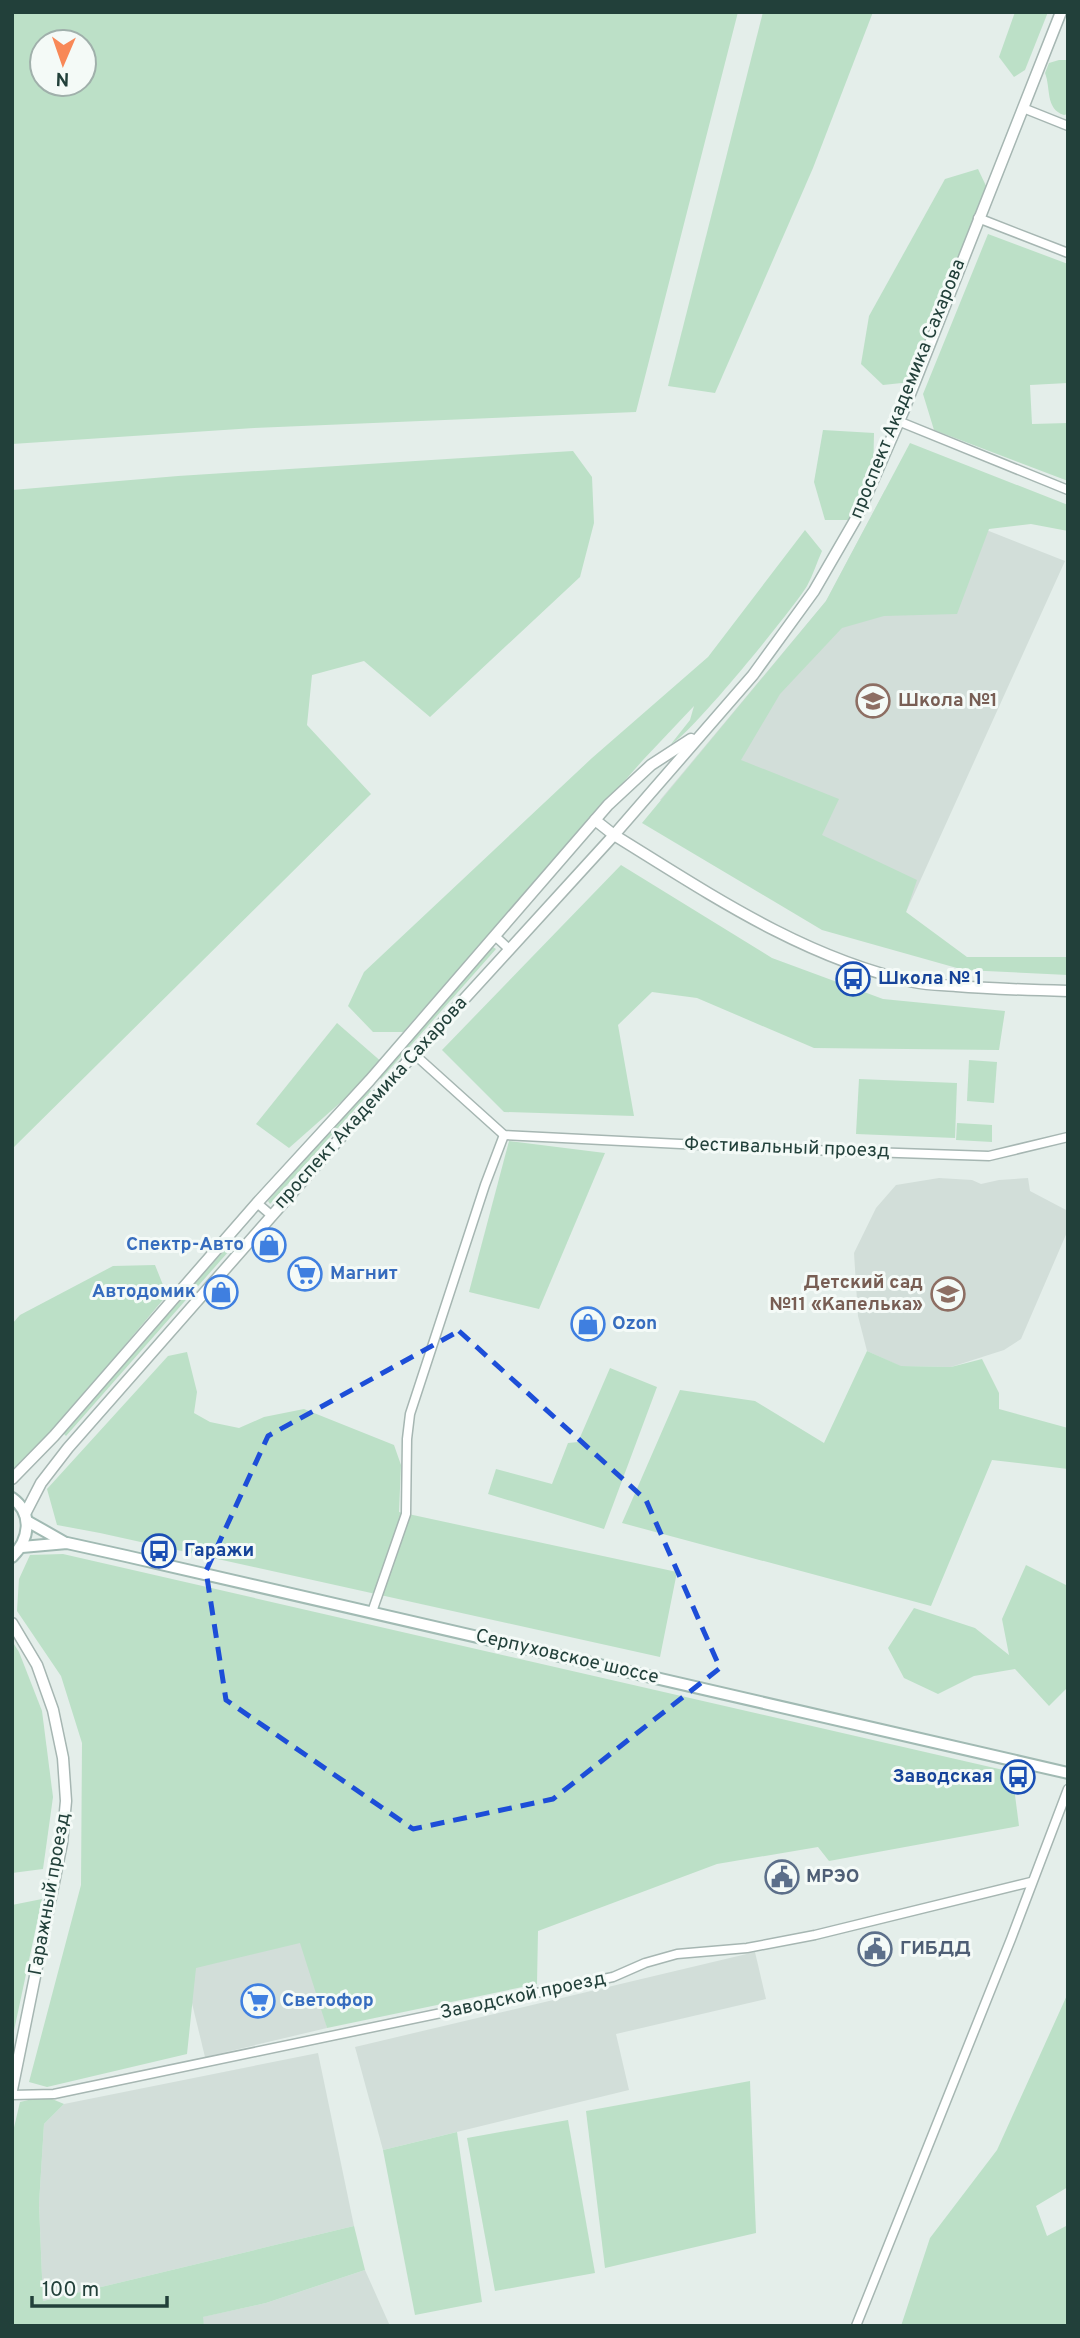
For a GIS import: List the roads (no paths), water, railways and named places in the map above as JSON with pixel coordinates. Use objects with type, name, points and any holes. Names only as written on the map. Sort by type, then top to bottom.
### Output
[{"type":"main road","points":[[12,1498],[26,1517],[67,1543]]},
{"type":"main road","points":[[12,1557],[22,1547],[27,1531],[26,1517]]},
{"type":"main road","name":"Серпуховское шоссе","points":[[67,1543],[1068,1773]]},
{"type":"main road","points":[[22,1547],[67,1543]]},
{"type":"street","name":"проспект Академика Сахарова","points":[[26,1517],[41,1483],[68,1448],[414,1054],[614,835],[753,675],[814,590],[858,515],[1060,12]]},
{"type":"street","points":[[1023,108],[1068,126]]},
{"type":"street","points":[[978,218],[1068,253]]},
{"type":"street","points":[[898,421],[1068,490]]},
{"type":"street","name":"проспект Академика Сахарова","points":[[12,1479],[54,1436],[257,1203],[370,1080],[625,787],[651,765],[700,733]]},
{"type":"street","points":[[595,820],[614,835],[751,918],[806,946],[875,971],[916,983],[1068,991]]},
{"type":"street","points":[[495,936],[509,949]]},
{"type":"street","points":[[372,1612],[406,1514],[410,1414],[504,1135],[414,1054]]},
{"type":"street","points":[[370,1080],[383,1089]]},
{"type":"street","name":"Фестивальный проезд","points":[[504,1135],[989,1156],[1068,1138]]},
{"type":"street","points":[[257,1203],[271,1215]]},
{"type":"street","points":[[54,1436],[68,1448]]},
{"type":"street","name":"Гаражный проезд","points":[[12,1623],[37,1665],[53,1710],[63,1758],[66,1801],[62,1843],[12,2092]]},
{"type":"street","points":[[856,2326],[1068,1789]]},
{"type":"street","name":"Заводской проезд","points":[[12,2092],[54,2095],[612,1978],[645,1963],[677,1954],[747,1948],[815,1935],[1031,1882]]},
{"type":"place","name":"Школа №1","points":[[873,701]]},
{"type":"place","name":"Школа № 1","points":[[853,979]]},
{"type":"place","name":"Спектр-Авто","points":[[269,1245]]},
{"type":"place","name":"Магнит","points":[[305,1274]]},
{"type":"place","name":"Автодомик","points":[[221,1292]]},
{"type":"place","name":"Детский сад №11 «Капелька»","points":[[948,1294]]},
{"type":"place","name":"Ozon","points":[[588,1324]]},
{"type":"place","name":"Гаражи","points":[[159,1551]]},
{"type":"place","name":"Заводская","points":[[1018,1777]]},
{"type":"place","name":"МРЭО","points":[[782,1877]]},
{"type":"place","name":"ГИБДД","points":[[875,1949]]},
{"type":"place","name":"Светофор","points":[[258,2001]]}]
